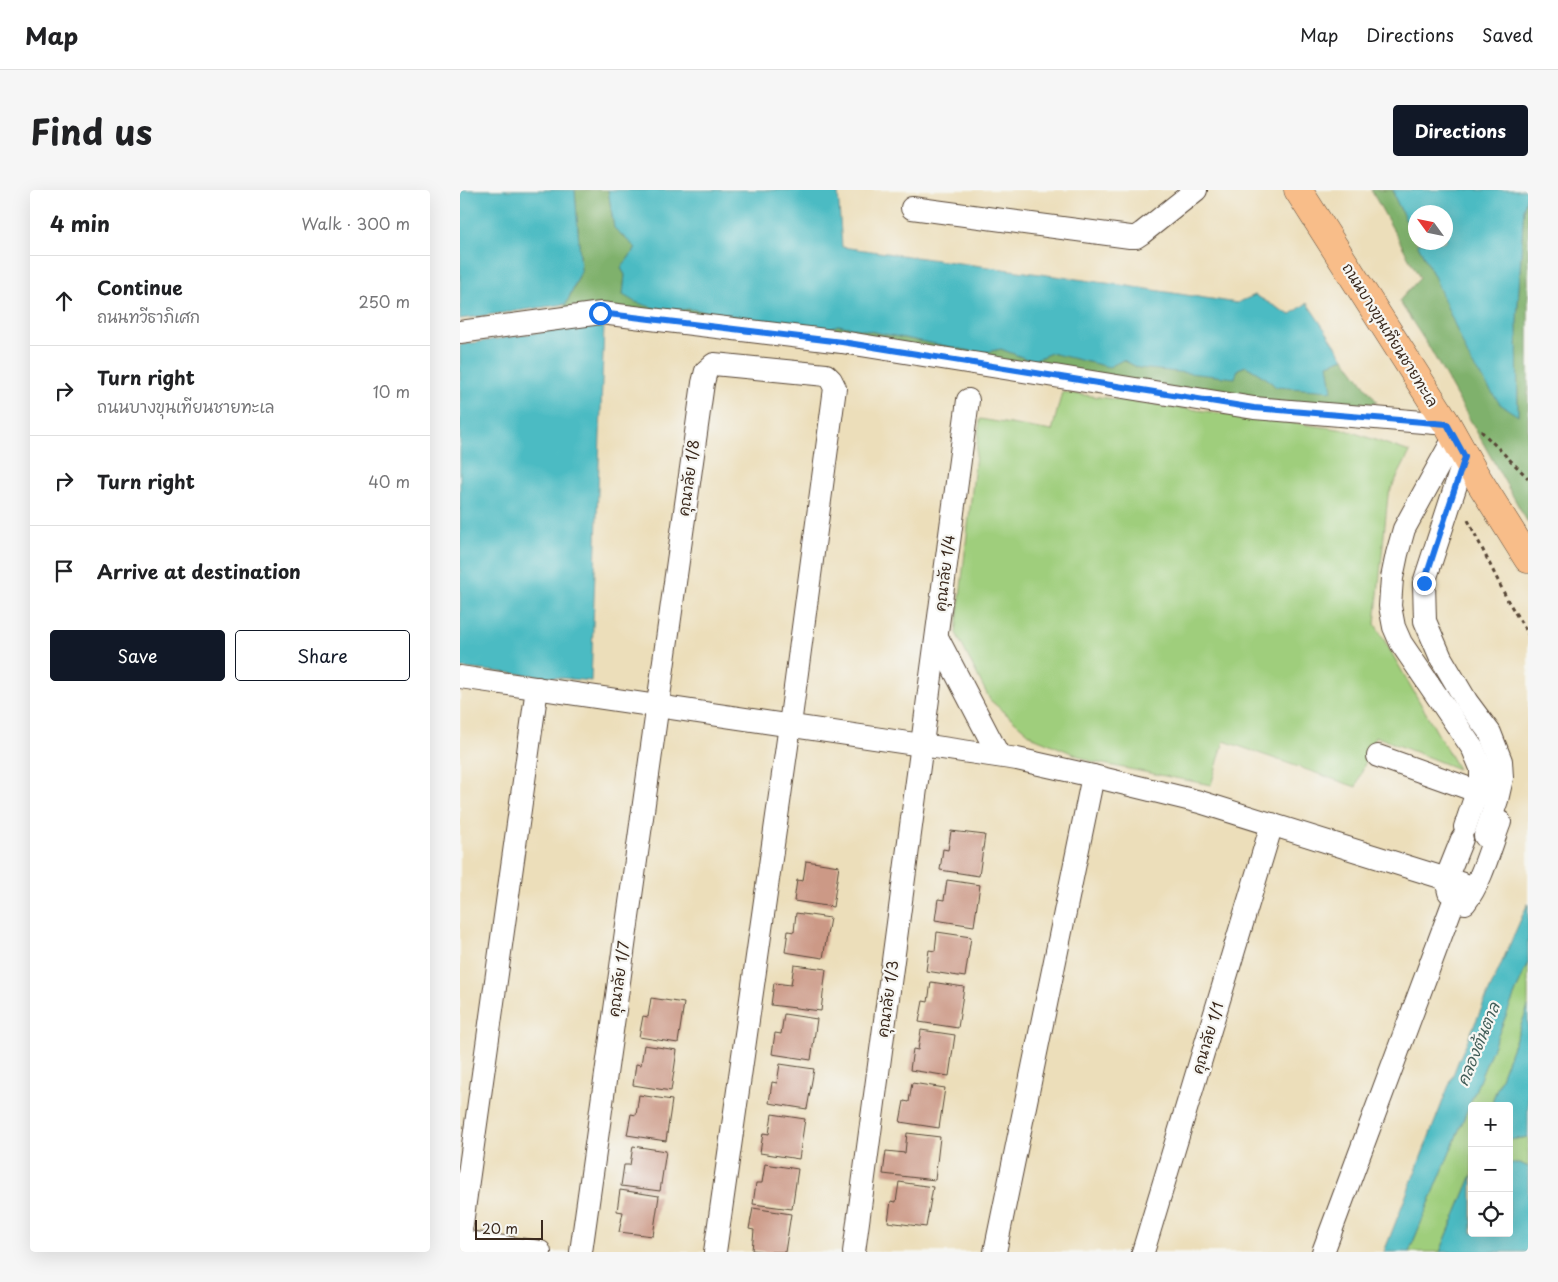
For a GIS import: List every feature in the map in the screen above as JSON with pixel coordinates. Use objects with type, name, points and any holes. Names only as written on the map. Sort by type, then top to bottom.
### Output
[{"type":"main road","name":"ถนนบางขุนเทียนชายทะเล","points":[[1298,190],[1456,440],[1528,559]]},
{"type":"street","points":[[912,208],[1136,237],[1196,190]]},
{"type":"street","points":[[460,332],[600,313],[842,342],[1456,440]]},
{"type":"street","name":"คุณาลัย 1/8","points":[[657,706],[706,371],[714,364],[826,375],[835,388],[790,725]]},
{"type":"street","name":"คุณาลัย 1/4","points":[[922,745],[968,400]]},
{"type":"street","points":[[1442,934],[1470,896],[1484,866],[1507,804],[1511,774],[1502,761],[1490,734],[1467,702],[1440,658],[1425,620],[1424,583],[1456,440]]},
{"type":"street","points":[[1456,440],[1404,529],[1392,578],[1390,606],[1394,627],[1401,644],[1473,749],[1481,768],[1481,780],[1487,795]]},
{"type":"street","points":[[937,637],[999,756]]},
{"type":"street","points":[[460,677],[999,756],[1200,802],[1456,882]]},
{"type":"street","points":[[537,688],[460,1239],[540,1252]]},
{"type":"street","name":"คุณาลัย 1/7","points":[[581,1252],[657,706]]},
{"type":"street","points":[[715,1252],[790,725]]},
{"type":"street","name":"คุณาลัย 1/3","points":[[854,1252],[922,745]]},
{"type":"street","points":[[1378,756],[1487,795]]},
{"type":"street","points":[[1323,1252],[1442,934],[1452,906],[1456,882],[1487,795],[1502,778],[1502,761]]},
{"type":"street","points":[[995,1252],[1093,776]]},
{"type":"street","name":"คุณาลัย 1/1","points":[[1143,1252],[1272,824]]},
{"type":"path","points":[[1475,534],[1508,601],[1528,634]]},
{"type":"green space","points":[[575,190],[608,190],[614,228],[636,248],[621,268],[625,275],[623,295],[664,311],[690,309],[825,330],[838,325],[981,353],[1001,349],[1032,361],[1051,353],[1123,360],[1139,368],[1238,369],[1246,366],[1266,378],[1276,387],[1331,390],[1328,364],[1344,358],[1377,402],[1334,409],[562,311],[581,271]]},
{"type":"green space","points":[[1371,190],[1393,190],[1408,225],[1408,250],[1421,250],[1434,276],[1518,416],[1517,320],[1524,207],[1528,192],[1528,523],[1429,347],[1399,301],[1420,278]]},
{"type":"green space","points":[[1062,392],[1346,430],[1410,452],[1388,495],[1375,624],[1458,769],[1375,736],[1356,787],[1224,741],[1211,785],[1093,762],[1033,737],[990,700],[956,633],[980,419],[1052,431]]},
{"type":"green space","points":[[1528,962],[1528,1007],[1493,1102],[1471,1102]]},
{"type":"green space","points":[[1468,1108],[1468,1185],[1440,1252],[1409,1252]]},
{"type":"green space","points":[[1528,1137],[1528,1167],[1520,1163],[1513,1164],[1513,1139]]},
{"type":"water","points":[[460,190],[575,190],[581,271],[566,304],[460,319]]},
{"type":"water","points":[[608,190],[832,190],[838,192],[842,247],[1128,286],[1237,303],[1255,295],[1290,315],[1307,303],[1344,358],[1328,364],[1332,391],[1276,387],[1266,378],[1246,366],[1238,369],[1235,378],[1139,368],[1123,360],[1109,367],[1051,353],[1032,361],[1001,349],[981,353],[838,325],[825,330],[690,309],[664,311],[635,302],[623,295],[625,275],[621,268],[636,248],[614,228]]},
{"type":"water","points":[[1393,190],[1528,190],[1524,207],[1517,320],[1518,416],[1500,404],[1470,361],[1434,276],[1421,250],[1453,250],[1453,205],[1408,205],[1408,225]]},
{"type":"water","points":[[584,325],[604,327],[591,681],[460,668],[460,345]]},
{"type":"water","name":"คลองต้นตาล","points":[[1528,903],[1528,962],[1471,1102],[1468,1102],[1468,1108],[1409,1252],[1384,1252],[1458,1062]]},
{"type":"water","points":[[1528,1007],[1528,1137],[1513,1139],[1513,1102],[1493,1102]]},
{"type":"water","points":[[1520,1163],[1528,1167],[1528,1252],[1440,1252],[1468,1185],[1468,1237],[1513,1237],[1513,1164]]},
{"type":"building","points":[[951,831],[985,835],[979,876],[940,870],[943,849],[948,850]]},
{"type":"building","points":[[806,861],[839,866],[833,907],[794,901],[797,880],[803,881]]},
{"type":"building","points":[[947,880],[980,885],[974,926],[935,920],[938,899],[944,900]]},
{"type":"building","points":[[796,913],[830,918],[823,958],[785,952],[788,931],[794,932]]},
{"type":"building","points":[[937,932],[971,937],[965,977],[926,971],[929,950],[935,951]]},
{"type":"building","points":[[794,965],[826,969],[821,1011],[771,1005],[774,983],[791,985]]},
{"type":"building","points":[[931,982],[964,987],[958,1028],[919,1022],[923,1001],[928,1002]]},
{"type":"building","points":[[651,998],[684,1003],[678,1043],[639,1037],[643,1016],[648,1017]]},
{"type":"building","points":[[784,1014],[817,1019],[811,1060],[772,1054],[775,1033],[781,1034]]},
{"type":"building","points":[[921,1030],[955,1035],[949,1076],[910,1070],[913,1049],[918,1050]]},
{"type":"building","points":[[644,1045],[677,1050],[671,1091],[633,1085],[636,1064],[641,1065]]},
{"type":"building","points":[[780,1064],[814,1069],[807,1109],[769,1103],[772,1082],[777,1083]]},
{"type":"building","points":[[912,1083],[945,1088],[939,1128],[900,1122],[904,1101],[909,1102]]},
{"type":"building","points":[[639,1095],[672,1100],[666,1141],[627,1135],[631,1114],[636,1115]]},
{"type":"building","points":[[772,1114],[805,1119],[799,1159],[760,1153],[763,1133],[769,1134]]},
{"type":"building","points":[[907,1133],[940,1137],[935,1180],[883,1174],[886,1151],[905,1153]]},
{"type":"building","points":[[633,1146],[666,1151],[660,1191],[621,1186],[624,1165],[630,1165]]},
{"type":"building","points":[[765,1164],[798,1169],[792,1209],[753,1204],[756,1183],[762,1183]]},
{"type":"building","points":[[899,1182],[933,1187],[926,1227],[888,1222],[891,1201],[896,1202]]},
{"type":"building","points":[[620,1190],[659,1196],[653,1236],[619,1232],[623,1212],[617,1211]]},
{"type":"building","points":[[753,1208],[791,1214],[785,1252],[752,1250],[754,1230],[749,1229]]},
{"type":"route","points":[[600,313],[842,342],[1254,408],[1447,424],[1465,457],[1424,583]]}]
